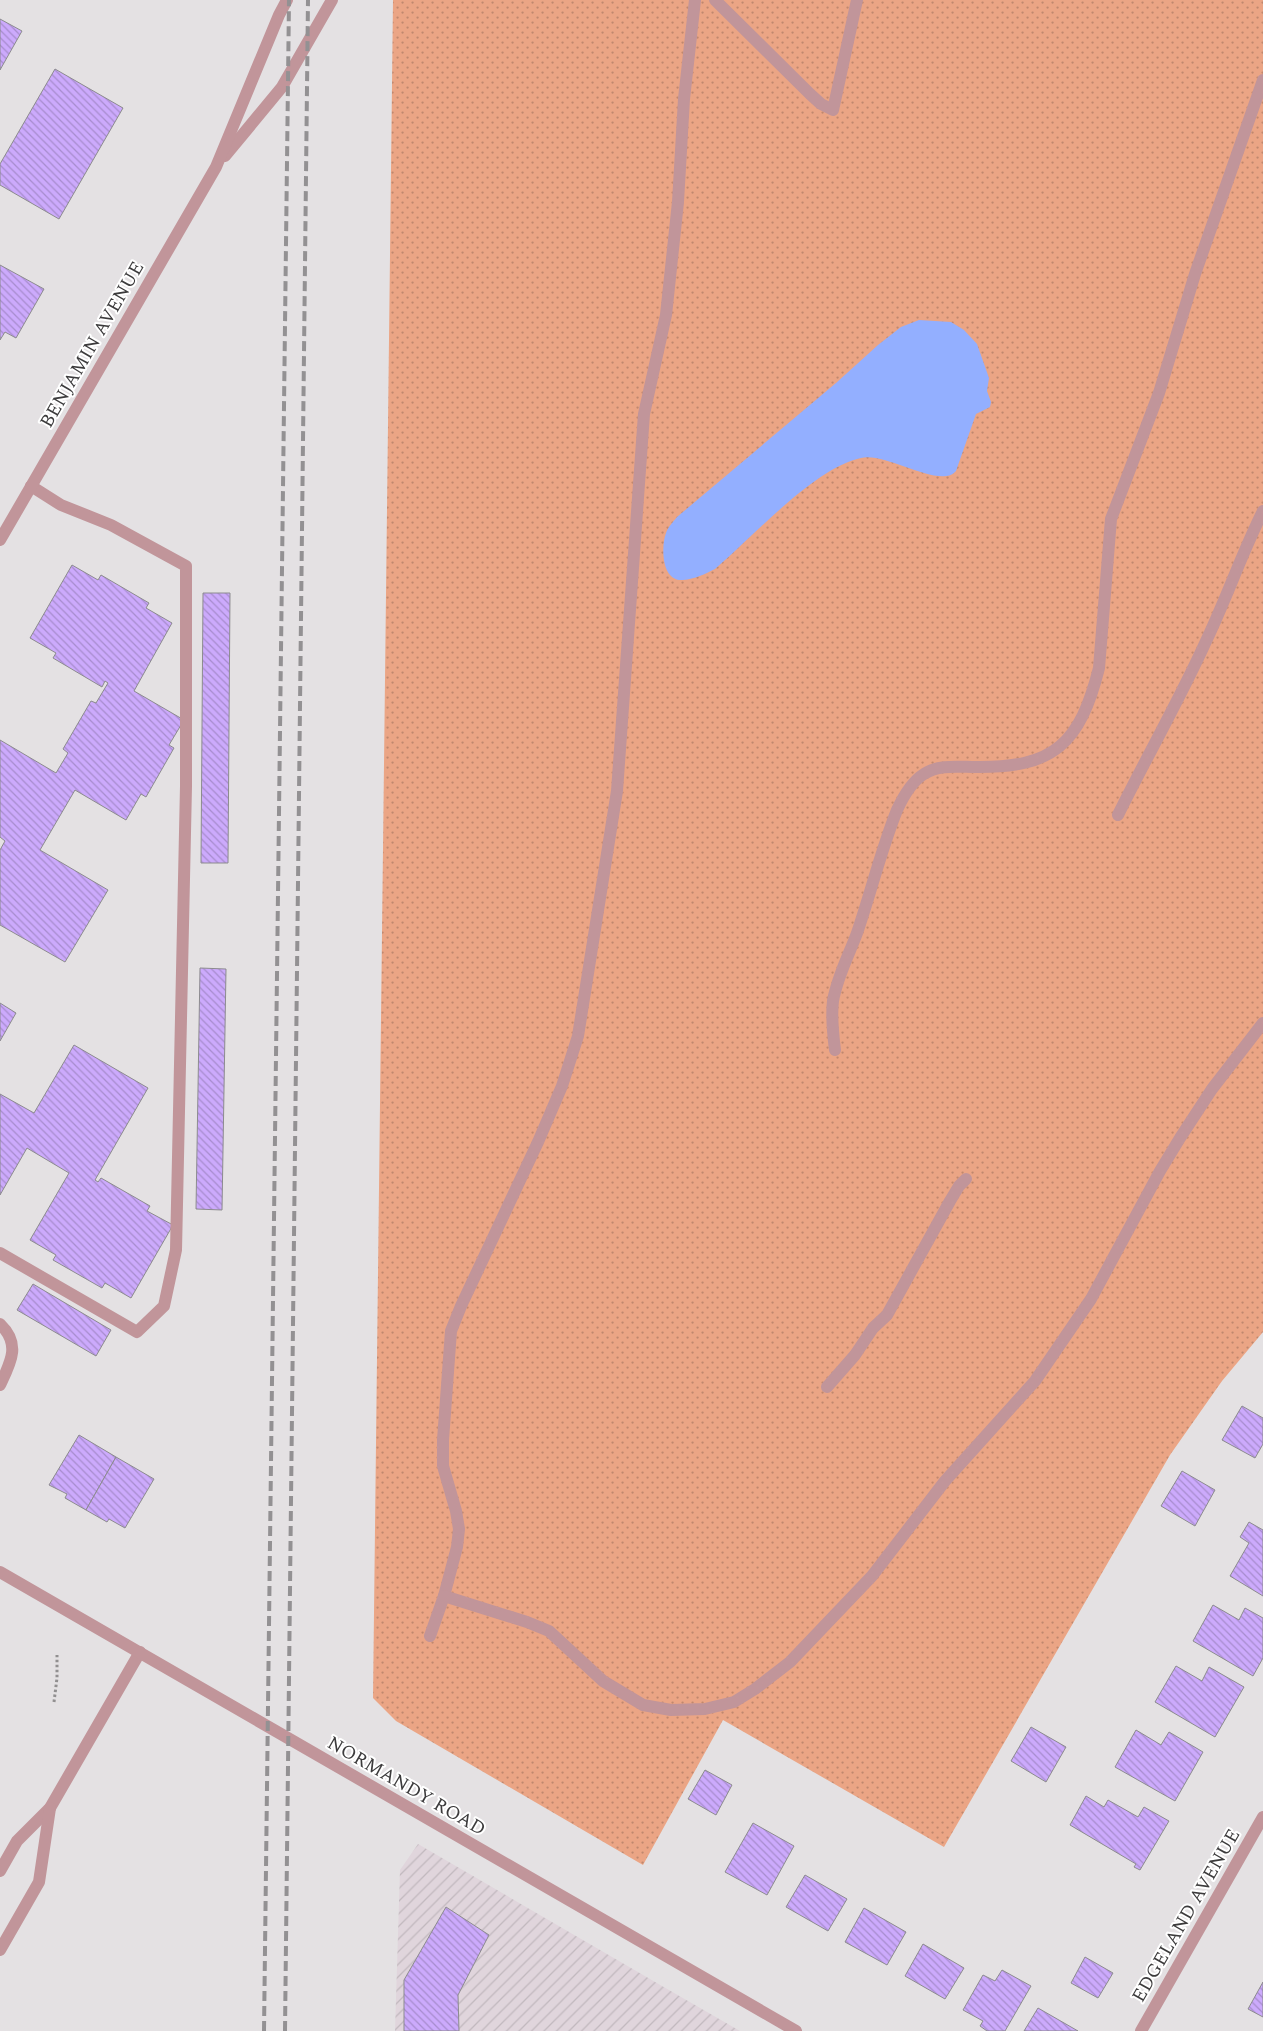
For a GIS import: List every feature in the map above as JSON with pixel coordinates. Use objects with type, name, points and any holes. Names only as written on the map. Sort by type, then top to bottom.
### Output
[{"type":"street","name":"BENJAMIN AVENUE","points":[[0,540],[216,167],[287,0]]},
{"type":"street","name":"BENJAMIN AVENUE","points":[[216,167],[282,87],[332,0]]},
{"type":"street","points":[[430,1636],[444,1596],[457,1547],[459,1529],[444,1466],[443,1440],[451,1331],[538,1142],[572,1060],[586,994],[616,801],[644,414],[666,315],[678,202],[688,45],[694,0]]},
{"type":"street","points":[[715,0],[810,94],[821,104],[832,110],[857,0]]},
{"type":"street","points":[[834,1050],[832,1010],[840,977],[857,934],[897,810],[912,784],[924,774],[937,768],[1001,768],[1036,760],[1059,748],[1078,726],[1094,689],[1099,668],[1111,518],[1159,393],[1195,274],[1263,80]]},
{"type":"street","points":[[0,1253],[137,1332],[164,1306],[176,1250],[186,786],[186,566],[111,525],[61,504],[31,486]]},
{"type":"street","points":[[1118,816],[1193,670],[1223,604],[1237,565],[1263,511]]},
{"type":"street","points":[[444,1596],[527,1622],[549,1631],[603,1681],[643,1705],[671,1710],[705,1709],[734,1702],[755,1689],[790,1662],[872,1576],[945,1481],[1035,1381],[1091,1299],[1160,1171],[1180,1138],[1212,1089],[1263,1023]]},
{"type":"street","points":[[826,1387],[855,1354],[873,1328],[888,1315],[950,1201],[959,1186],[966,1179]]},
{"type":"street","points":[[0,1385],[9,1366],[13,1345],[4,1329]]},
{"type":"street","name":"NORMANDY ROAD","points":[[0,1572],[781,2027],[796,2031]]},
{"type":"street","points":[[0,1871],[17,1841],[50,1808],[140,1652]]},
{"type":"street","points":[[0,1950],[39,1882],[50,1808]]},
{"type":"street","name":"EDGELAND AVENUE","points":[[1140,2031],[1263,1817]]},
{"type":"path","points":[[54,1702],[57,1655]]},
{"type":"shaded area","points":[[393,0],[1263,0],[1263,1332],[1222,1381],[1170,1455],[944,1847],[723,1720],[643,1865],[396,1721],[373,1698]]},
{"type":"shaded area","points":[[418,1844],[740,2031],[395,2031],[400,1870]]},
{"type":"water","points":[[919,320],[951,322],[964,330],[977,344],[989,378],[987,391],[991,402],[990,407],[976,414],[956,471],[948,476],[938,476],[872,458],[861,458],[843,464],[804,489],[715,569],[700,576],[683,580],[676,579],[670,575],[664,562],[663,546],[667,531],[677,517],[836,383],[878,345],[901,327]]},
{"type":"building","points":[[0,19],[22,31],[0,70]]},
{"type":"building","points":[[55,69],[123,108],[59,219],[0,185],[0,164]]},
{"type":"building","points":[[0,265],[44,289],[16,338],[5,332],[0,340]]},
{"type":"building","points":[[72,565],[98,580],[101,575],[149,603],[146,608],[172,623],[134,691],[184,720],[169,745],[174,748],[146,797],[141,794],[126,820],[75,790],[40,850],[108,890],[65,962],[0,925],[0,850],[5,841],[0,837],[0,740],[56,773],[68,753],[63,749],[91,701],[96,703],[108,683],[105,681],[102,687],[53,658],[56,653],[30,638]]},
{"type":"building","points":[[203,593],[230,593],[228,863],[201,863]]},
{"type":"building","points":[[200,968],[226,969],[222,1210],[196,1209]]},
{"type":"building","points":[[0,1003],[16,1013],[0,1041]]},
{"type":"building","points":[[74,1045],[148,1088],[95,1180],[98,1182],[101,1178],[150,1206],[147,1211],[173,1225],[131,1298],[105,1283],[102,1288],[53,1260],[56,1255],[30,1240],[69,1173],[27,1148],[0,1195],[0,1094],[34,1113]]},
{"type":"building","points":[[33,1284],[111,1330],[96,1356],[17,1310]]},
{"type":"building","points":[[1242,1406],[1263,1418],[1263,1444],[1255,1458],[1222,1440]]},
{"type":"building","points":[[79,1435],[116,1457],[86,1510],[65,1498],[67,1494],[49,1485]]},
{"type":"building","points":[[116,1457],[154,1479],[125,1528],[109,1519],[107,1522],[86,1510]]},
{"type":"building","points":[[1182,1471],[1215,1490],[1195,1526],[1161,1506]]},
{"type":"building","points":[[1249,1522],[1263,1530],[1263,1596],[1230,1576],[1249,1543],[1240,1537]]},
{"type":"building","points":[[1213,1605],[1239,1620],[1245,1608],[1263,1618],[1263,1658],[1253,1676],[1193,1641]]},
{"type":"building","points":[[1176,1666],[1202,1681],[1209,1667],[1244,1687],[1215,1737],[1155,1702]]},
{"type":"building","points":[[1031,1727],[1066,1747],[1046,1782],[1011,1761]]},
{"type":"building","points":[[1136,1730],[1161,1745],[1169,1732],[1203,1752],[1175,1801],[1115,1767]]},
{"type":"building","points":[[705,1770],[732,1785],[716,1815],[688,1799]]},
{"type":"building","points":[[1086,1796],[1104,1807],[1108,1800],[1138,1817],[1144,1807],[1169,1821],[1140,1870],[1134,1867],[1136,1864],[1070,1825]]},
{"type":"building","points":[[753,1823],[794,1846],[767,1895],[725,1872]]},
{"type":"building","points":[[805,1875],[847,1899],[828,1931],[786,1907]]},
{"type":"building","points":[[446,1907],[489,1935],[458,1995],[459,2031],[404,2031],[404,1980]]},
{"type":"building","points":[[864,1908],[906,1932],[887,1965],[845,1942]]},
{"type":"building","points":[[923,1944],[964,1968],[945,1999],[905,1976]]},
{"type":"building","points":[[1085,1957],[1113,1973],[1098,1998],[1071,1983]]},
{"type":"building","points":[[1002,1970],[1031,1986],[1005,2031],[987,2031],[980,2026],[983,2021],[963,2010],[983,1975],[995,1981]]},
{"type":"building","points":[[1263,1982],[1263,2017],[1248,2009]]},
{"type":"building","points":[[1038,2008],[1078,2031],[1024,2031]]},
{"type":"railway","points":[[264,2031],[289,0]]},
{"type":"railway","points":[[285,2031],[308,0]]}]
